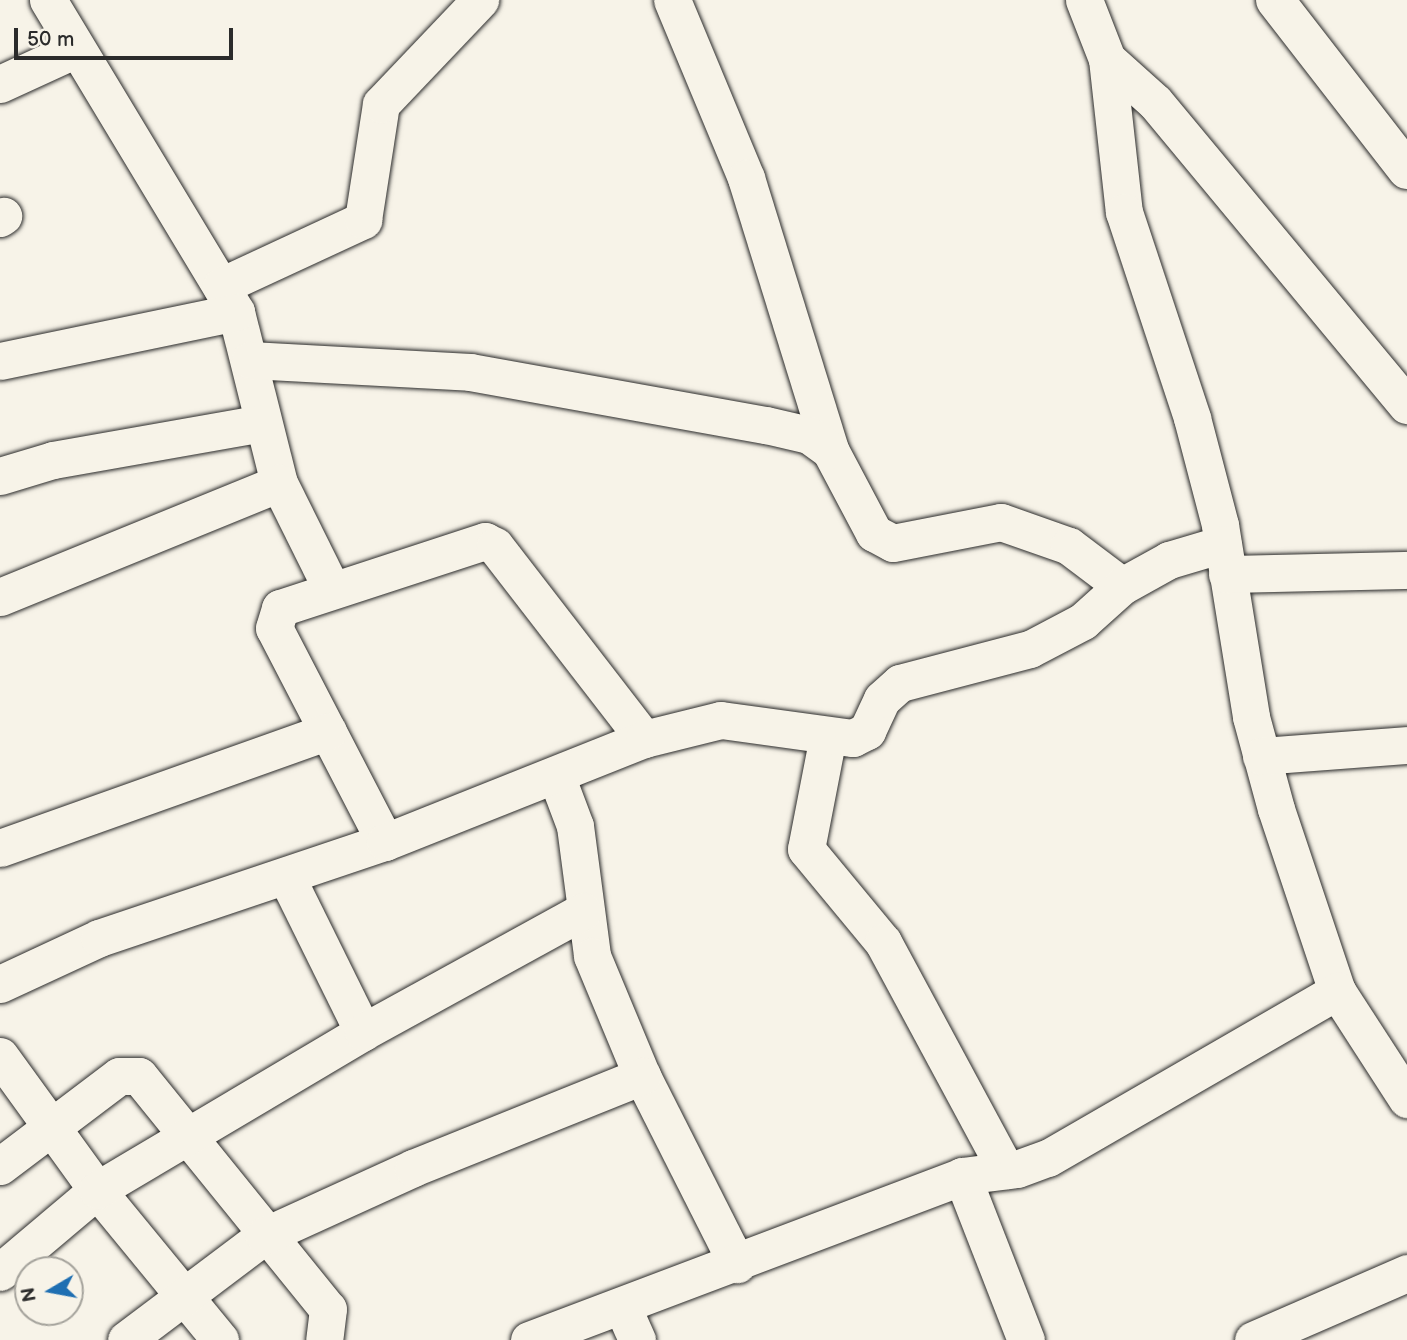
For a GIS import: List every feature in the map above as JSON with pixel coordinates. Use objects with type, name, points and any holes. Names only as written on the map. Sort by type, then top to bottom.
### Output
[{"type":"main road","points":[[1275,0],[1407,170]]},
{"type":"street","points":[[48,0],[229,299],[250,360],[279,483],[332,590]]},
{"type":"street","points":[[0,360],[229,299],[363,220],[381,104],[481,0]]},
{"type":"street","points":[[672,0],[746,178],[830,450],[860,512],[874,533],[893,543],[1001,522],[1069,546],[1122,586]]},
{"type":"street","points":[[1084,0],[1107,59],[1124,212],[1192,418],[1225,559],[1261,756],[1304,902],[1337,991],[1407,1099]]},
{"type":"street","points":[[0,84],[76,49]]},
{"type":"street","points":[[1107,59],[1155,102],[1407,405]]},
{"type":"street","points":[[250,360],[470,372],[766,425],[809,435],[830,450]]},
{"type":"street","points":[[0,476],[53,460],[263,423]]},
{"type":"street","points":[[0,597],[279,483]]},
{"type":"street","points":[[385,842],[273,618],[279,608],[471,541],[495,546],[644,739]]},
{"type":"street","points":[[0,984],[99,938],[385,842],[556,778],[644,739],[721,720],[853,738],[867,731],[882,699],[900,683],[1030,649],[1083,621],[1122,586],[1169,560],[1225,559],[1407,570]]},
{"type":"street","points":[[0,848],[328,731]]},
{"type":"street","points":[[828,736],[806,849],[883,942],[1006,1170]]},
{"type":"street","points":[[1261,756],[1407,745]]},
{"type":"street","points":[[556,778],[575,826],[583,911],[592,956],[642,1076],[737,1264]]},
{"type":"street","points":[[286,876],[363,1031]]},
{"type":"street","points":[[0,1272],[97,1190],[363,1031],[583,911]]},
{"type":"street","points":[[528,1340],[737,1264],[962,1176],[1006,1170],[1048,1158],[1337,991]]},
{"type":"street","points":[[0,1056],[97,1190],[220,1340]]},
{"type":"street","points":[[0,1166],[119,1076],[139,1076],[189,1135],[264,1236],[328,1309],[324,1340]]},
{"type":"street","points":[[126,1340],[183,1294],[264,1236],[413,1168],[642,1076]]},
{"type":"street","points":[[962,1176],[1026,1340]]},
{"type":"street","points":[[1253,1340],[1407,1273]]},
{"type":"street","points":[[621,1306],[637,1340]]}]
